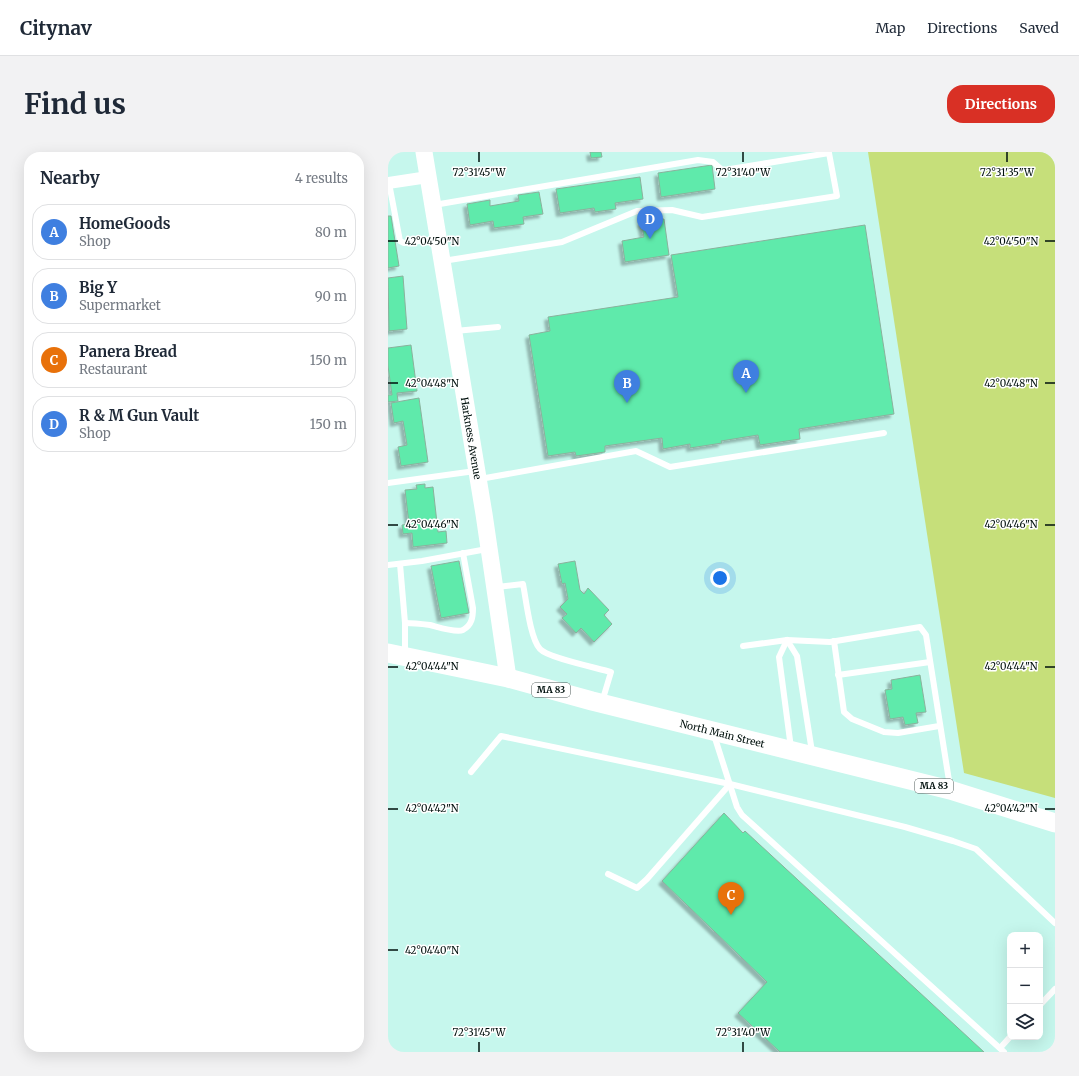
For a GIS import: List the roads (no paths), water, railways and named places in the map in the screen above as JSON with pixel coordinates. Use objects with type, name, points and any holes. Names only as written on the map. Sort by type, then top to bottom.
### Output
[{"type":"main road","name":"Harkness Avenue","points":[[424,152],[490,549],[508,678]]},
{"type":"main road","name":"North Main Street","points":[[397,655],[508,678],[601,704],[950,790],[1055,823]]},
{"type":"street","points":[[389,183],[428,178]]},
{"type":"lane","points":[[432,205],[698,160],[712,162],[724,170],[829,153],[837,196],[702,216],[672,210],[637,211],[562,242],[442,261]]},
{"type":"lane","points":[[389,183],[400,241],[404,243],[438,239]]},
{"type":"lane","points":[[454,331],[498,326]]},
{"type":"lane","points":[[388,484],[478,475],[636,451],[670,467],[884,433]]},
{"type":"lane","points":[[388,565],[490,549]]},
{"type":"lane","points":[[405,623],[429,625],[454,630],[462,630],[469,625],[473,618],[473,608],[464,553]]},
{"type":"lane","points":[[397,655],[405,623],[400,564]]},
{"type":"lane","points":[[495,587],[523,584],[533,634],[540,650],[554,657],[611,672],[601,704]]},
{"type":"lane","points":[[743,646],[787,640],[834,641],[920,627],[926,635],[950,790]]},
{"type":"lane","points":[[787,640],[779,657],[791,751]]},
{"type":"lane","points":[[787,640],[797,656],[812,756]]},
{"type":"lane","points":[[834,641],[844,712],[852,719],[884,732],[898,733],[939,726]]},
{"type":"lane","points":[[838,675],[930,662]]},
{"type":"lane","points":[[712,732],[737,807],[742,815],[1002,1050],[1008,1040]]},
{"type":"lane","points":[[471,772],[501,736],[730,784],[905,827],[976,849],[1055,923]]},
{"type":"lane","points":[[608,874],[637,888],[647,879],[730,784]]},
{"type":"lane","points":[[1041,1004],[1055,989]]},
{"type":"place","name":"R & M Gun Vault","points":[[650,239]]},
{"type":"place","name":"HomeGoods","points":[[746,393]]},
{"type":"place","name":"Big Y","points":[[627,403]]},
{"type":"place","name":"Panera Bread","points":[[731,915]]}]
